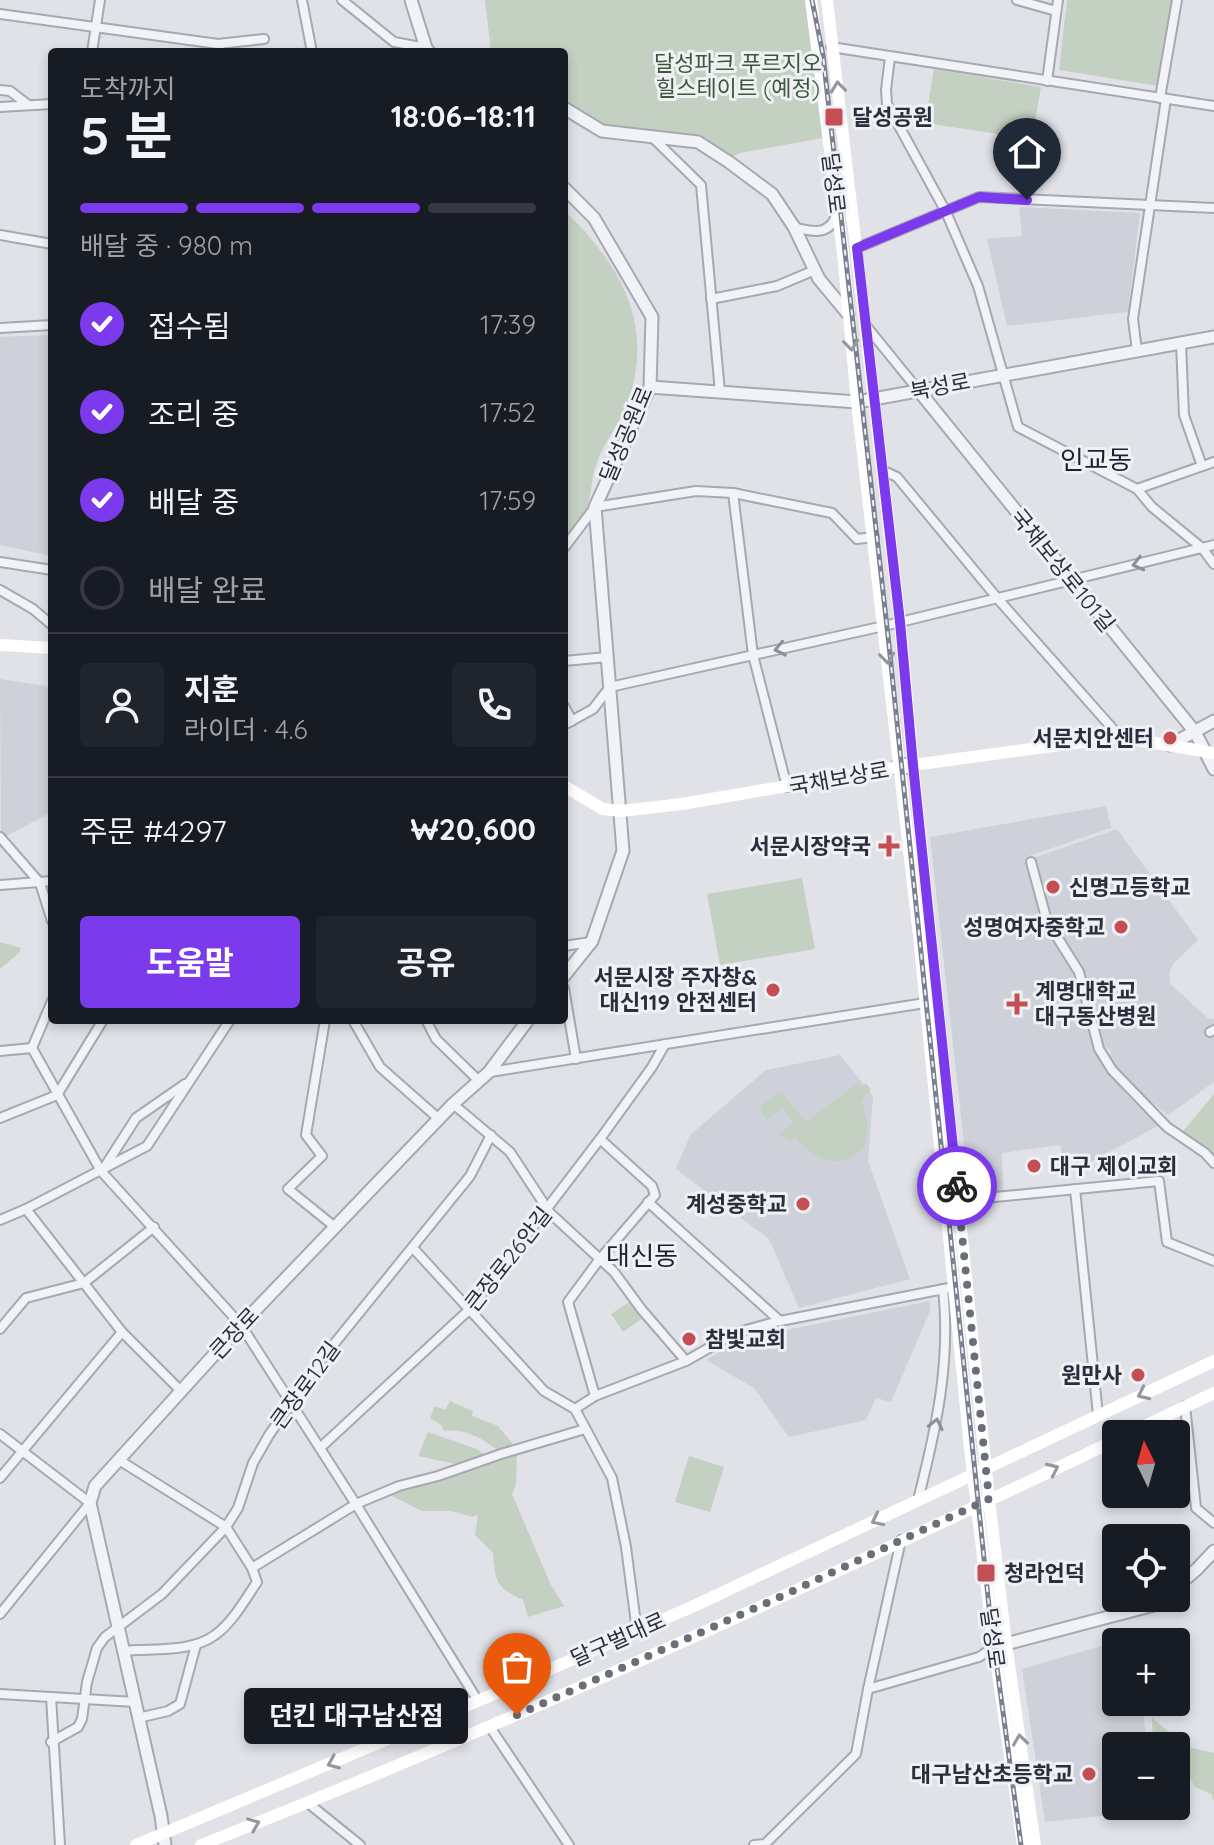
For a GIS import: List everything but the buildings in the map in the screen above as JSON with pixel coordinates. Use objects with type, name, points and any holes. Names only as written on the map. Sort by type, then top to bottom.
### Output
[{"type":"main road","name":"달성로","points":[[811,0],[884,626],[906,766],[925,1003],[952,1201],[949,1288],[977,1505],[1000,1645],[1023,1845]]},
{"type":"main road","points":[[827,0],[900,622],[906,766],[952,1201],[986,1468],[1000,1645],[1035,1845]]},
{"type":"main road","points":[[0,645],[48,648]]},
{"type":"main road","name":"국채보상로","points":[[568,788],[603,809],[621,811],[682,804],[906,766],[1120,737],[1209,752]]},
{"type":"main road","name":"달구벌대로","points":[[136,1845],[164,1840],[637,1631],[1214,1361]]},
{"type":"main road","points":[[1156,1420],[1214,1393]]},
{"type":"main road","name":"달구벌대로","points":[[201,1845],[490,1727],[640,1661],[1102,1447]]},
{"type":"street","points":[[93,48],[100,0]]},
{"type":"street","points":[[302,0],[311,48]]},
{"type":"street","points":[[342,0],[394,42],[420,48]]},
{"type":"street","points":[[411,0],[427,48]]},
{"type":"street","points":[[1017,0],[1056,11]]},
{"type":"street","points":[[1047,81],[1058,0]]},
{"type":"street","points":[[1137,351],[1133,319],[1177,0]]},
{"type":"street","points":[[0,14],[220,48],[264,39]]},
{"type":"street","points":[[816,45],[1214,106]]},
{"type":"street","points":[[890,57],[887,104],[946,212],[978,286],[1018,427],[1137,489],[1152,507],[1202,548],[1214,564]]},
{"type":"street","points":[[0,90],[10,91],[27,105]]},
{"type":"street","points":[[0,107],[48,104]]},
{"type":"street","points":[[568,110],[602,131],[698,142],[772,194],[794,227],[815,270],[848,314]]},
{"type":"street","points":[[651,137],[701,185],[720,392]]},
{"type":"street","name":"달성공원로","points":[[568,192],[594,218],[652,317],[650,387],[595,507],[621,811]]},
{"type":"street","points":[[857,248],[979,197],[1214,208]]},
{"type":"street","points":[[794,227],[814,231],[828,229],[833,225],[837,207]]},
{"type":"street","points":[[0,235],[48,243]]},
{"type":"street","points":[[711,299],[777,286],[815,270]]},
{"type":"street","points":[[0,328],[48,325]]},
{"type":"street","points":[[867,326],[919,391]]},
{"type":"street","name":"북성로","points":[[650,387],[857,402],[1214,337]]},
{"type":"street","points":[[1181,343],[1184,415],[1202,466]]},
{"type":"street","name":"국채보상로101길","points":[[919,391],[1195,732],[1209,752],[1214,769]]},
{"type":"street","points":[[1137,489],[1214,462]]},
{"type":"street","points":[[882,470],[897,477],[998,599],[1120,737]]},
{"type":"street","points":[[568,543],[595,507],[696,491],[733,493],[832,513],[857,539],[874,537]]},
{"type":"street","points":[[733,493],[753,655],[787,787]]},
{"type":"street","points":[[568,723],[593,709],[610,687],[884,626],[1214,545]]},
{"type":"street","points":[[0,562],[48,569]]},
{"type":"street","points":[[0,590],[48,622]]},
{"type":"street","points":[[568,661],[607,657]]},
{"type":"street","points":[[1170,745],[1214,721]]},
{"type":"street","points":[[568,971],[592,941],[623,851],[621,811]]},
{"type":"street","points":[[0,837],[40,883],[48,908]]},
{"type":"street","points":[[1031,862],[1047,921],[1079,972],[1099,1049],[1105,1060],[1140,1103],[1214,1163]]},
{"type":"street","points":[[0,885],[48,882]]},
{"type":"street","points":[[568,945],[592,941]]},
{"type":"street","points":[[489,1072],[925,1003]]},
{"type":"street","points":[[32,1048],[48,1010]]},
{"type":"street","points":[[568,1012],[576,1059]]},
{"type":"street","points":[[0,1118],[57,1095],[101,1024]]},
{"type":"street","points":[[0,1220],[147,1146],[227,1024]]},
{"type":"street","points":[[324,1024],[306,1135],[322,1156],[288,1189],[335,1227]]},
{"type":"street","points":[[358,1024],[380,1067],[439,1119]]},
{"type":"street","points":[[428,1024],[436,1039],[479,1081]]},
{"type":"street","name":"큰장로","points":[[90,1503],[95,1486],[241,1325],[453,1104],[489,1072],[520,1024]]},
{"type":"street","name":"큰장로26안길","points":[[320,1448],[470,1309],[548,1210],[652,1067],[665,1044]]},
{"type":"street","points":[[0,1051],[32,1048]]},
{"type":"street","points":[[32,1048],[101,1171],[241,1325],[478,1701]]},
{"type":"street","points":[[101,1171],[136,1118],[190,1081]]},
{"type":"street","points":[[453,1104],[510,1152],[548,1210],[614,1272],[686,1361]]},
{"type":"street","name":"큰장로12길","points":[[118,1627],[162,1594],[226,1527],[238,1508],[253,1463],[291,1403],[321,1360],[470,1176],[491,1135]]},
{"type":"street","points":[[595,1396],[568,1302],[599,1260],[652,1199],[652,1186],[600,1139]]},
{"type":"street","points":[[952,1201],[1159,1181],[1167,1242],[1214,1261]]},
{"type":"street","points":[[1075,1189],[1098,1415]]},
{"type":"street","points":[[652,1199],[780,1321]]},
{"type":"street","points":[[26,1209],[122,1332],[181,1391]]},
{"type":"street","points":[[0,1329],[26,1298],[84,1283],[154,1227]]},
{"type":"street","points":[[413,1248],[544,1391],[575,1409],[612,1478],[626,1547],[637,1631]]},
{"type":"street","points":[[575,1409],[595,1396],[686,1361],[735,1333],[780,1321],[949,1288],[941,1401],[918,1500]]},
{"type":"street","points":[[0,1478],[122,1332]]},
{"type":"street","points":[[1185,1406],[1196,1508],[1214,1523]]},
{"type":"street","points":[[252,1568],[356,1504],[399,1486],[585,1429]]},
{"type":"street","points":[[0,1434],[90,1503],[164,1840]]},
{"type":"street","points":[[119,1460],[226,1527],[252,1568],[257,1582],[236,1613],[215,1635],[196,1645],[123,1651]]},
{"type":"street","points":[[1,1611],[90,1503]]},
{"type":"street","points":[[754,1845],[765,1844],[856,1754],[901,1540]]},
{"type":"street","points":[[1190,1575],[1214,1551]]},
{"type":"street","points":[[868,1689],[979,1657],[1000,1645],[1127,1612]]},
{"type":"street","points":[[51,1742],[78,1727],[97,1648],[118,1627]]},
{"type":"street","points":[[138,1718],[168,1711],[180,1704],[196,1645]]},
{"type":"street","points":[[0,1694],[135,1702]]},
{"type":"street","points":[[51,1697],[51,1742],[60,1845]]},
{"type":"street","points":[[490,1727],[569,1845]]},
{"type":"street","points":[[308,1803],[360,1845]]},
{"type":"shaded area","points":[[1019,207],[1140,213],[1128,312],[1007,326],[987,239],[1022,236]]},
{"type":"shaded area","points":[[48,335],[48,555],[0,545],[0,337]]},
{"type":"shaded area","points":[[0,679],[48,688],[48,814],[1,839]]},
{"type":"shaded area","name":"계명대학교 대구동산병원","points":[[1106,806],[1111,828],[1026,857],[1044,921],[1076,973],[1104,1066],[1158,1126],[1068,1174],[1060,1145],[1002,1153],[1003,1192],[970,1196],[930,837]]},
{"type":"shaded area","points":[[1117,829],[1198,940],[1173,964],[1169,973],[1170,984],[1208,1018],[1214,1019],[1214,1082],[1168,1115],[1131,1087],[1108,1061],[1111,1051],[1101,1043],[1082,973],[1049,920],[1033,858]]},
{"type":"shaded area","name":"계성중학교","points":[[840,1055],[873,1096],[868,1161],[910,1279],[799,1308],[769,1239],[676,1169],[690,1135],[766,1070]]},
{"type":"shaded area","points":[[930,1301],[930,1311],[891,1402],[876,1398],[866,1420],[789,1437],[754,1388],[706,1360],[735,1343],[776,1332]]},
{"type":"shaded area","points":[[1102,1646],[1102,1716],[1144,1716],[1145,1732],[1102,1732],[1102,1816],[1045,1822],[1022,1669]]},
{"type":"green space","name":"달성파크 푸르지오 힐스테이트 (예정)","points":[[485,0],[811,0],[828,137],[740,153],[730,158],[698,142],[606,131],[568,110],[568,48],[491,48]]},
{"type":"green space","points":[[1067,0],[1173,0],[1159,86],[1059,70]]},
{"type":"green space","points":[[934,69],[1041,87],[1032,139],[925,123]]},
{"type":"green space","points":[[568,214],[616,274],[634,321],[637,346],[628,402],[597,462],[586,510],[568,536]]},
{"type":"green space","points":[[802,878],[815,949],[720,965],[707,894]]},
{"type":"green space","points":[[0,942],[21,948],[0,969]]},
{"type":"green space","points":[[858,1083],[861,1087],[866,1083],[871,1090],[861,1102],[867,1118],[864,1148],[845,1160],[819,1157],[795,1138],[790,1141],[779,1134],[793,1123],[782,1108],[767,1120],[759,1108],[778,1092],[782,1093],[806,1122]]},
{"type":"green space","points":[[1214,1094],[1214,1164],[1179,1136]]},
{"type":"green space","points":[[631,1301],[643,1318],[623,1332],[611,1314]]},
{"type":"green space","points":[[450,1401],[473,1411],[472,1416],[498,1426],[517,1449],[516,1485],[512,1494],[550,1583],[564,1606],[528,1617],[523,1600],[502,1587],[495,1571],[493,1553],[475,1535],[478,1514],[473,1517],[451,1511],[422,1511],[384,1492],[465,1466],[418,1456],[428,1432],[477,1449],[489,1458],[501,1453],[467,1433],[444,1431],[430,1418],[435,1406],[445,1410]]},
{"type":"green space","points":[[689,1456],[724,1467],[710,1512],[675,1502]]},
{"type":"green space","points":[[1152,1718],[1169,1732],[1152,1732]]},
{"type":"green space","points":[[1190,1747],[1214,1753],[1214,1801],[1211,1794],[1195,1787],[1190,1778]]},
{"type":"railway","points":[[812,0],[823,55],[889,645],[990,1616],[1021,1845]]},
{"type":"way so far","points":[[517,1715],[626,1668],[989,1499],[957,1186]]},
{"type":"place","name":"달성공원","points":[[834,117]]},
{"type":"place","name":"서문치안센터","points":[[1170,738]]},
{"type":"place","name":"서문시장약국","points":[[889,846]]},
{"type":"place","name":"신명고등학교","points":[[1053,887]]},
{"type":"place","name":"성명여자중학교","points":[[1121,927]]},
{"type":"place","name":"서문시장 주자창& 대신119 안전센터","points":[[773,990]]},
{"type":"place","name":"계명대학교 대구동산병원","points":[[1017,1004]]},
{"type":"place","name":"대구 제이교회","points":[[1034,1166]]},
{"type":"place","name":"계성중학교","points":[[803,1204]]},
{"type":"place","name":"참빛교회","points":[[689,1339]]},
{"type":"place","name":"원만사","points":[[1138,1375]]},
{"type":"place","name":"청라언덕","points":[[986,1573]]},
{"type":"place","name":"던킨 대구남산점","points":[[517,1715]]},
{"type":"place","name":"대구남산초등학교","points":[[1089,1774]]},
{"type":"district","name":"인교동","points":[[1096,459]]},
{"type":"district","name":"대신동","points":[[642,1255]]},
{"type":"route","points":[[957,1186],[900,622],[857,248],[979,197],[1027,200]]}]
